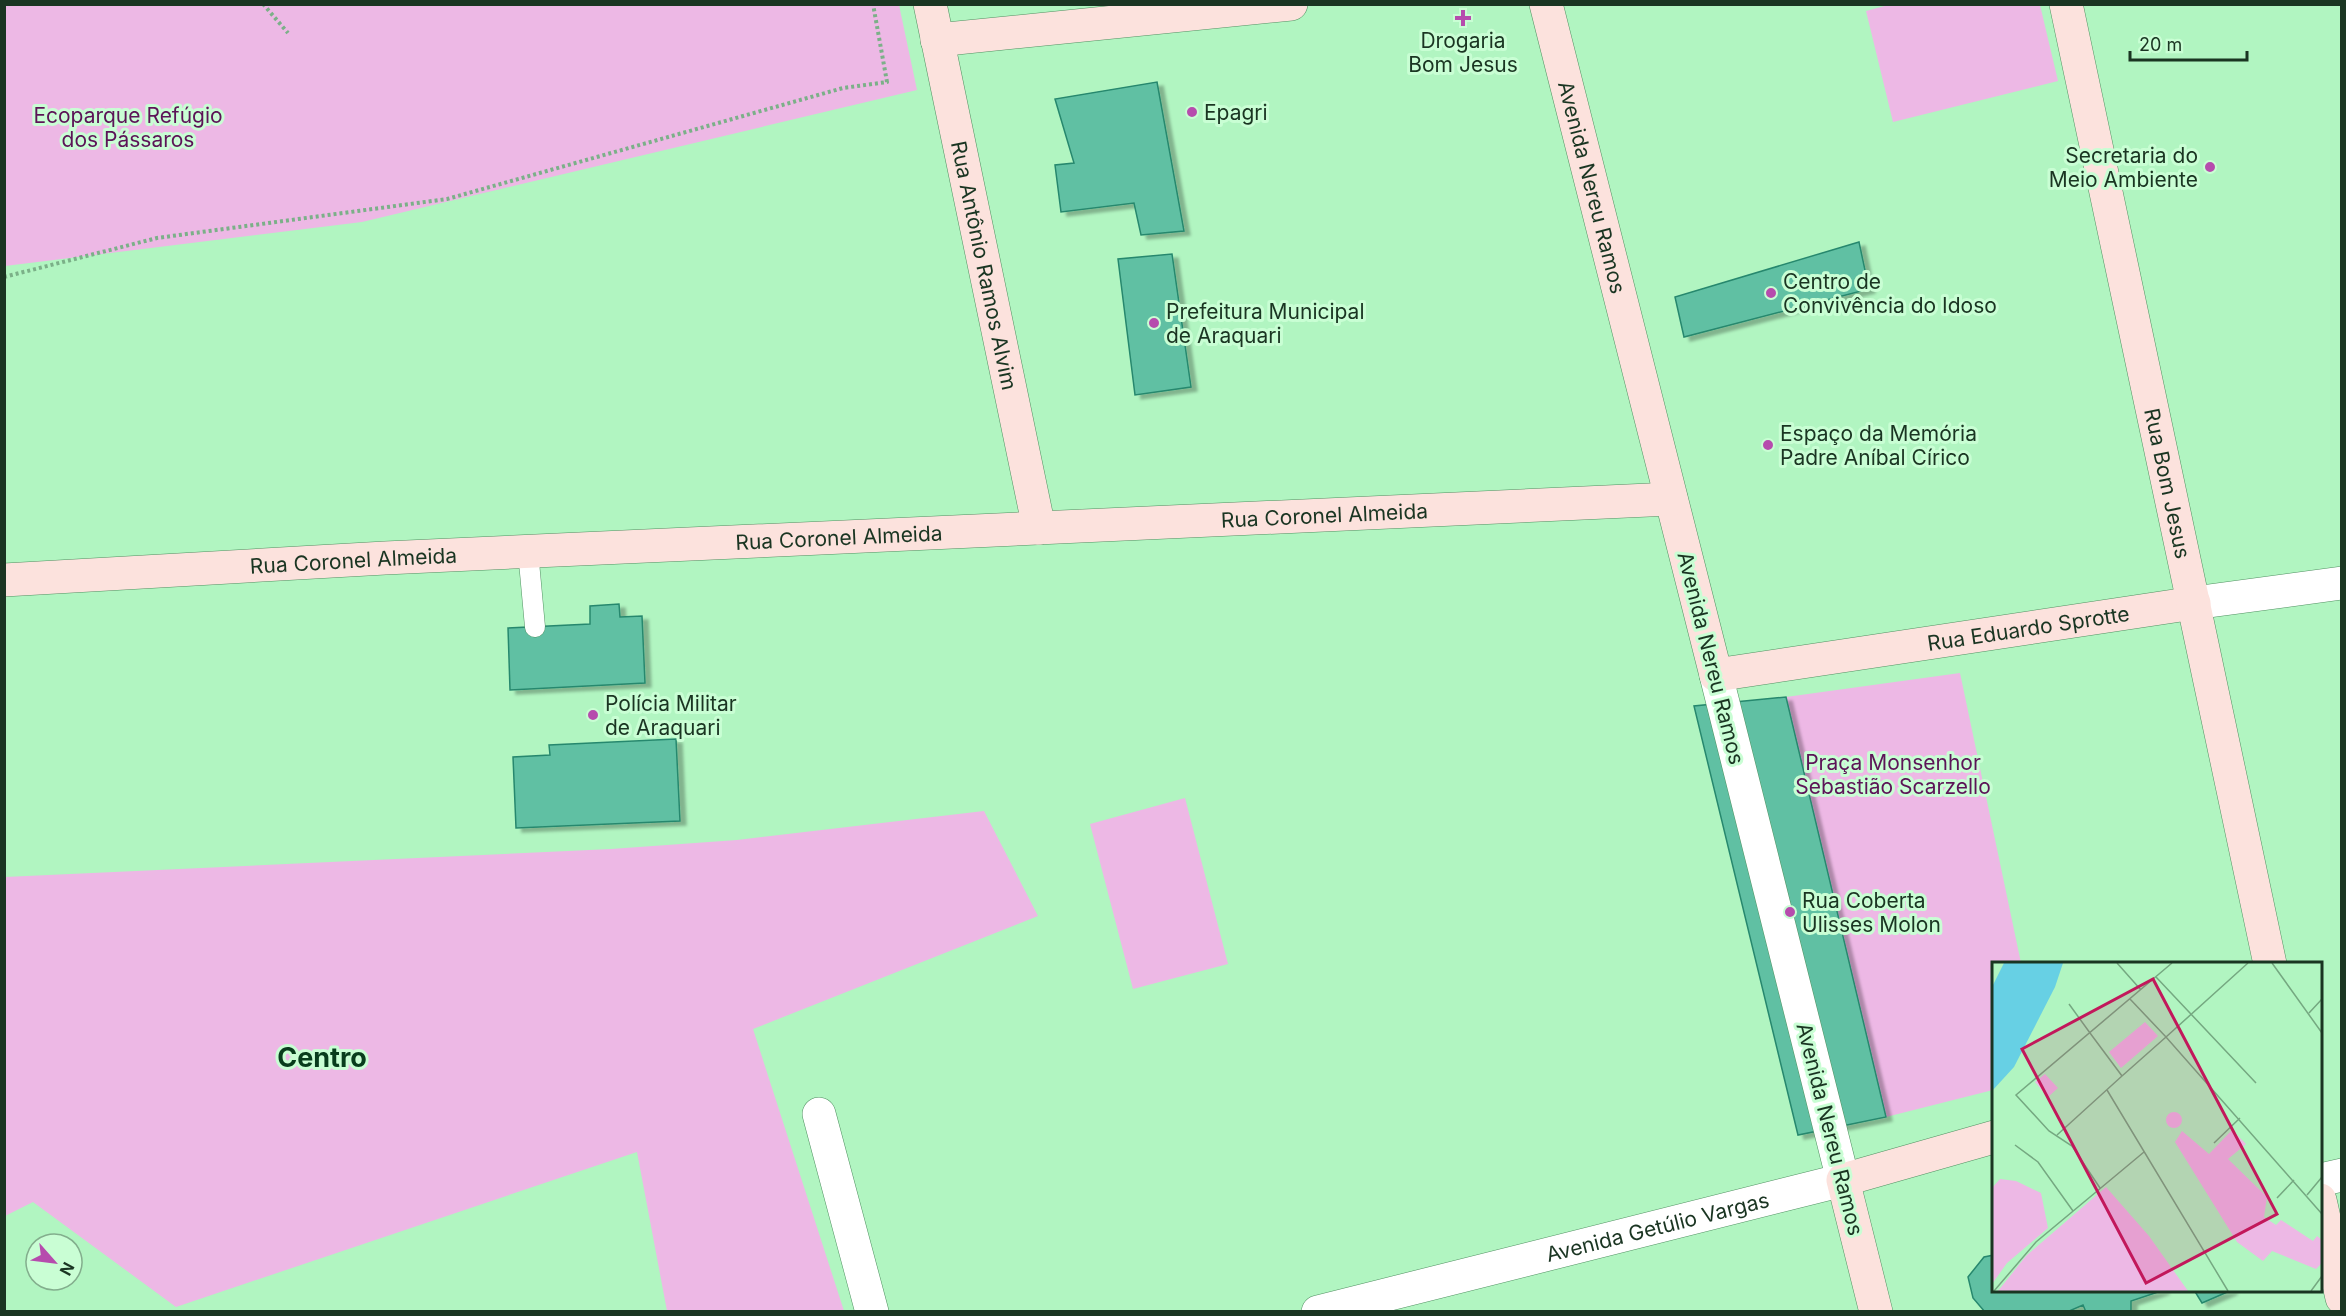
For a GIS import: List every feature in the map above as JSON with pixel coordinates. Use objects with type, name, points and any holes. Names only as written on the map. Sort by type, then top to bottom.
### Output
[{"type":"main road","name":"Rua Antônio Ramos Alvim","points":[[930,4],[1039,528]]},
{"type":"main road","points":[[937,40],[1291,4]]},
{"type":"main road","name":"Avenida Nereu Ramos","points":[[1546,4],[1716,675]]},
{"type":"main road","name":"Rua Bom Jesus","points":[[2066,4],[2270,962]]},
{"type":"main road","name":"Rua Coronel Almeida","points":[[4,580],[528,551],[1671,499]]},
{"type":"main road","name":"Rua Eduardo Sprotte","points":[[1716,675],[2194,603]]},
{"type":"main road","name":"Avenida Getúlio Vargas","points":[[1843,1180],[1992,1138]]},
{"type":"main road","name":"Avenida Nereu Ramos","points":[[1843,1180],[1876,1311]]},
{"type":"main road","points":[[2322,1209],[2342,1298]]},
{"type":"street","name":"Rua Eduardo Sprotte","points":[[2194,603],[2342,583]]},
{"type":"street","name":"Avenida Nereu Ramos","points":[[1716,675],[1843,1180]]},
{"type":"street","points":[[819,1114],[872,1311]]},
{"type":"street","points":[[2322,1180],[2342,1175]]},
{"type":"street","name":"Avenida Getúlio Vargas","points":[[1318,1311],[1843,1180]]},
{"type":"lane","points":[[528,551],[535,627]]},
{"type":"path","points":[[264,4],[288,33]]},
{"type":"path","points":[[4,277],[157,238],[447,199],[843,88],[887,82],[873,4]]},
{"type":"green space","points":[[1892,4],[2040,5],[2058,81],[1893,122],[1866,11]]},
{"type":"green space","name":"Ecoparque Refúgio dos Pássaros","points":[[4,5],[899,5],[917,90],[362,222],[5,266]]},
{"type":"green space","name":"Praça Monsenhor Sebastião Scarzello","points":[[1960,673],[2021,962],[1992,962],[1992,1090],[1886,1117],[1786,697]]},
{"type":"green space","points":[[1185,798],[1228,964],[1133,989],[1090,824]]},
{"type":"green space","points":[[984,811],[1038,916],[753,1029],[844,1311],[667,1311],[637,1152],[176,1307],[84,1239],[84,1232],[74,1232],[33,1202],[5,1216],[5,877],[611,849],[737,840]]},
{"type":"building","points":[[1157,82],[1184,231],[1141,235],[1134,203],[1061,212],[1055,165],[1074,163],[1055,99]]},
{"type":"building","name":"Centro de Convivência do Idoso","points":[[1859,242],[1869,289],[1684,337],[1675,297]]},
{"type":"building","name":"Prefeitura Municipal de Araquari","points":[[1172,254],[1191,387],[1135,395],[1118,259]]},
{"type":"building","points":[[619,604],[620,617],[642,616],[645,683],[510,690],[508,628],[590,624],[590,606]]},
{"type":"building","name":"Rua Coberta Ulisses Molon","points":[[1786,697],[1886,1117],[1798,1135],[1694,706]]},
{"type":"building","points":[[676,739],[680,821],[516,828],[513,757],[550,755],[549,745]]},
{"type":"building","points":[[1992,1255],[1992,1292],[2158,1292],[2131,1301],[2131,1312],[2086,1312],[2083,1305],[2067,1312],[1985,1312],[1973,1298],[1968,1277],[1984,1257]]},
{"type":"building","points":[[2195,1292],[2227,1292],[2202,1303]]},
{"type":"place","name":"Drogaria Bom Jesus","points":[[1463,18]]},
{"type":"place","name":"Epagri","points":[[1192,112]]},
{"type":"place","name":"Secretaria do Meio Ambiente","points":[[2210,167]]},
{"type":"place","name":"Centro de Convivência do Idoso","points":[[1771,293]]},
{"type":"place","name":"Prefeitura Municipal de Araquari","points":[[1154,323]]},
{"type":"place","name":"Espaço da Memória Padre Aníbal Círico","points":[[1768,445]]},
{"type":"place","name":"Polícia Militar de Araquari","points":[[593,715]]},
{"type":"place","name":"Rua Coberta Ulisses Molon","points":[[1790,912]]},
{"type":"district","name":"Centro","points":[[322,1057]]}]
